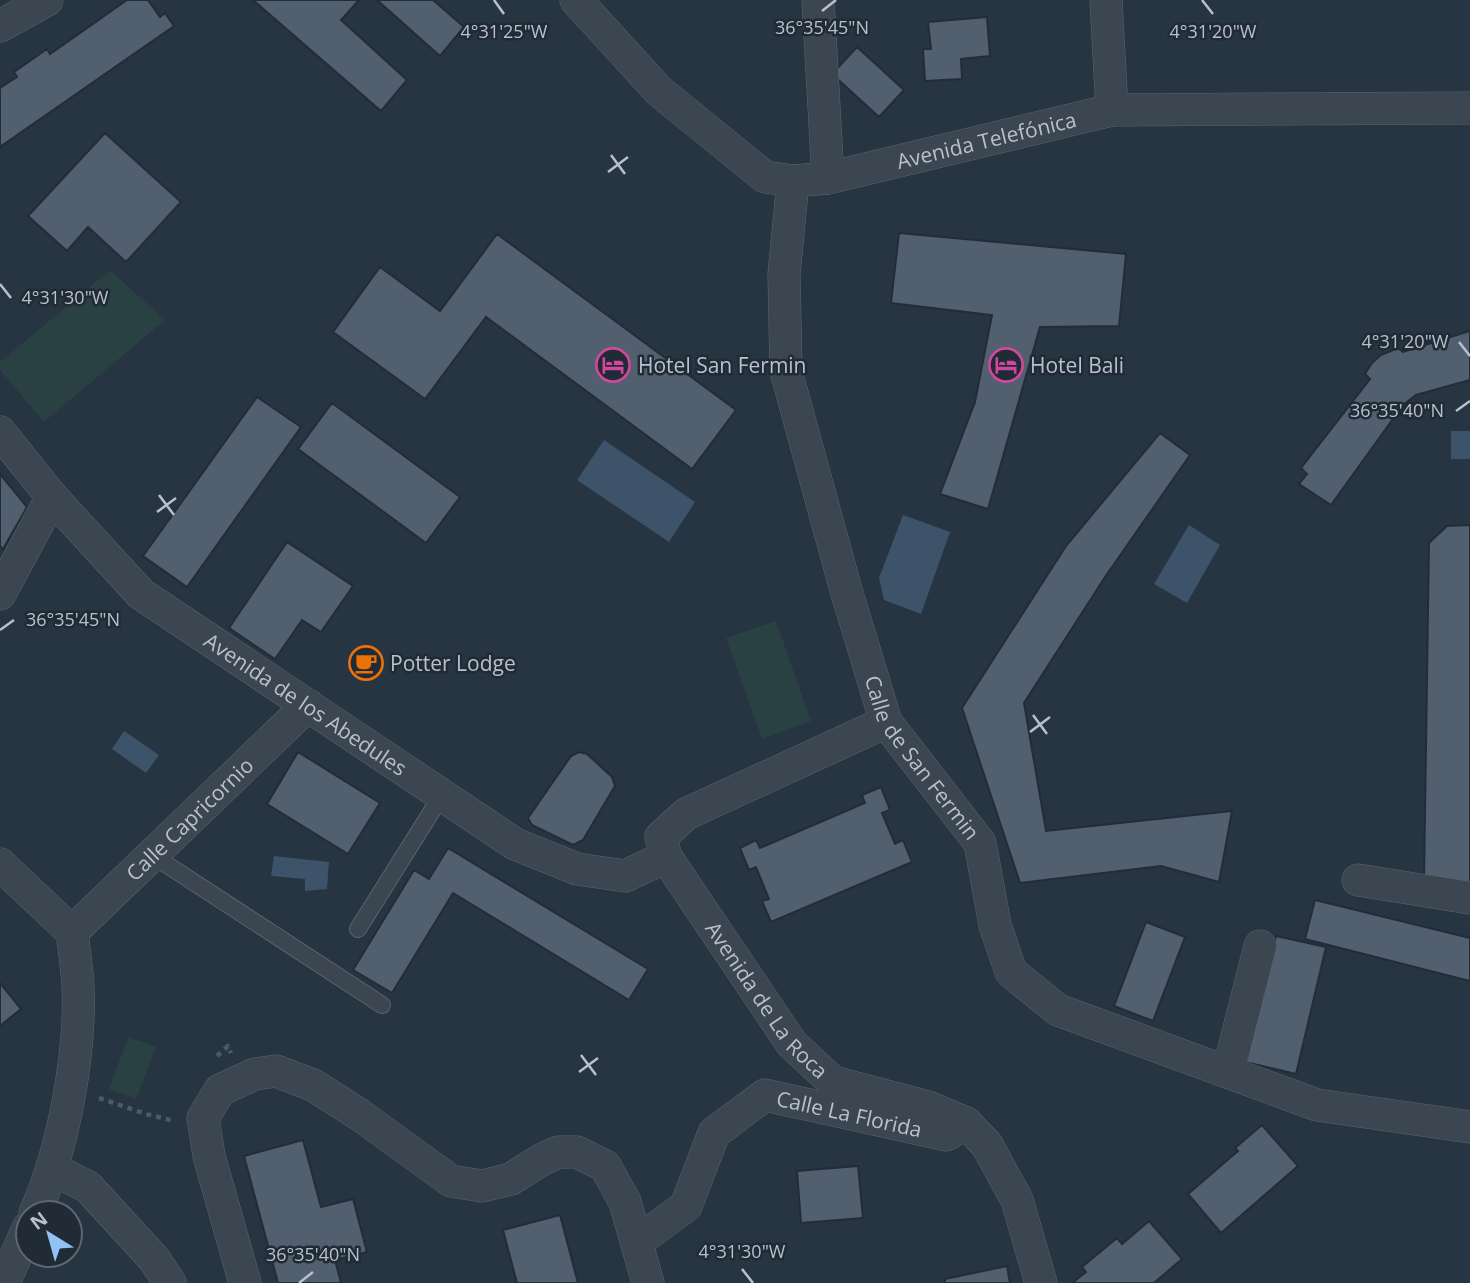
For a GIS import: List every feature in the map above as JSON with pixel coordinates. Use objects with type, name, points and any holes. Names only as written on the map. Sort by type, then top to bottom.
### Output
[{"type":"street","points":[[0,26],[47,0]]},
{"type":"street","name":"Avenida Telefónica","points":[[576,0],[659,91],[765,177],[793,181],[828,178],[1112,110],[1470,108]]},
{"type":"street","points":[[818,0],[828,178]]},
{"type":"street","points":[[1106,0],[1112,110]]},
{"type":"street","name":"Calle de San Fermin","points":[[793,181],[784,274],[786,371],[846,590],[886,722],[979,843],[995,925],[1011,972],[1058,1010],[1317,1105],[1470,1127]]},
{"type":"street","name":"Avenida de los Abedules","points":[[0,432],[52,497],[141,594],[516,845],[578,869],[625,876],[666,857]]},
{"type":"street","points":[[0,594],[52,497]]},
{"type":"street","name":"Calle Capricornio","points":[[72,932],[308,705]]},
{"type":"street","points":[[666,857],[661,837],[686,814],[886,722]]},
{"type":"street","name":"Avenida de La Roca","points":[[666,857],[792,1044],[833,1082],[928,1107],[966,1124],[987,1145],[1017,1200],[1041,1283]]},
{"type":"street","points":[[0,863],[72,932],[78,986],[75,1058],[53,1169],[41,1199]]},
{"type":"street","points":[[1358,880],[1470,898]]},
{"type":"street","points":[[1228,1072],[1260,946]]},
{"type":"street","points":[[245,1283],[209,1156],[203,1118],[220,1090],[255,1074],[276,1070],[313,1085],[360,1115],[451,1181],[482,1186],[512,1180],[558,1152],[577,1152],[606,1166],[625,1202],[648,1283]]},
{"type":"street","name":"Calle La Florida","points":[[637,1242],[686,1206],[714,1133],[765,1095],[946,1135],[966,1124]]},
{"type":"street","points":[[53,1169],[88,1187],[154,1259],[170,1283]]},
{"type":"street","points":[[4,1283],[14,1260]]},
{"type":"lane","points":[[358,929],[442,795]]},
{"type":"lane","points":[[152,855],[382,1005]]},
{"type":"path","points":[[69,1087],[146,1114]]},
{"type":"green space","points":[[110,270],[165,320],[44,422],[0,370],[0,362]]},
{"type":"green space","points":[[776,621],[811,721],[762,739],[726,638]]},
{"type":"green space","points":[[128,1037],[156,1047],[136,1099],[109,1089]]},
{"type":"water","points":[[1451,431],[1470,431],[1470,459],[1451,459]]},
{"type":"water","points":[[604,440],[695,502],[669,542],[577,480]]},
{"type":"water","points":[[903,515],[950,532],[921,614],[884,600],[879,578]]},
{"type":"water","points":[[1189,525],[1220,545],[1187,603],[1154,584]]},
{"type":"water","points":[[124,731],[159,755],[146,773],[112,749]]},
{"type":"water","points":[[274,856],[329,862],[327,889],[305,891],[305,879],[271,876]]},
{"type":"building","points":[[127,0],[148,0],[160,17],[165,13],[174,26],[0,147],[0,88],[17,77],[14,72],[47,49],[50,54]]},
{"type":"building","points":[[253,0],[359,0],[341,20],[407,80],[381,111]]},
{"type":"building","points":[[377,0],[433,0],[464,27],[440,56]]},
{"type":"building","points":[[987,17],[990,56],[961,59],[962,79],[925,81],[923,49],[931,49],[928,22]]},
{"type":"building","points":[[857,47],[904,90],[879,117],[832,74]]},
{"type":"building","points":[[105,133],[181,202],[126,262],[88,227],[67,251],[28,216]]},
{"type":"building","name":"Hotel Bali","points":[[899,233],[1126,254],[1119,326],[1040,327],[988,509],[940,494],[975,402],[992,315],[891,303]]},
{"type":"building","name":"Hotel San Fermin","points":[[497,234],[736,410],[692,469],[486,317],[425,399],[333,332],[380,267],[440,311]]},
{"type":"building","points":[[1470,331],[1470,380],[1416,395],[1403,405],[1331,505],[1299,484],[1307,474],[1301,468],[1370,379],[1365,374],[1372,363],[1381,355],[1398,348],[1403,352]]},
{"type":"building","points":[[257,397],[301,427],[187,587],[143,556]]},
{"type":"building","points":[[332,403],[460,497],[426,543],[298,449]]},
{"type":"building","points":[[1160,433],[1190,455],[1105,577],[1024,703],[1046,831],[1232,811],[1219,882],[1161,866],[1020,883],[962,708],[1066,546]]},
{"type":"building","points":[[0,474],[27,507],[3,549],[0,546]]},
{"type":"building","points":[[1470,525],[1470,885],[1424,881],[1429,543],[1447,526]]},
{"type":"building","points":[[287,542],[353,586],[321,632],[302,620],[275,659],[229,628]]},
{"type":"building","points":[[298,752],[380,803],[348,854],[267,804]]},
{"type":"building","points":[[579,752],[587,754],[612,777],[615,786],[583,840],[573,845],[532,825],[528,818],[571,756]]},
{"type":"building","points":[[881,787],[890,810],[882,813],[895,844],[903,840],[912,862],[771,922],[762,901],[769,899],[756,867],[749,870],[740,848],[756,840],[760,848],[865,803],[862,795]]},
{"type":"building","points":[[448,848],[648,969],[629,1000],[453,893],[392,993],[353,970],[414,870],[429,879]]},
{"type":"building","points":[[1315,900],[1470,938],[1470,981],[1305,939]]},
{"type":"building","points":[[1146,922],[1185,937],[1153,1021],[1114,1006]]},
{"type":"building","points":[[1276,936],[1326,947],[1296,1074],[1245,1062]]},
{"type":"building","points":[[0,983],[21,1009],[0,1026]]},
{"type":"building","points":[[1262,1125],[1298,1166],[1221,1233],[1188,1194],[1238,1151],[1235,1148]]},
{"type":"building","points":[[303,1140],[321,1207],[353,1199],[367,1252],[335,1260],[341,1283],[278,1283],[244,1156]]},
{"type":"building","points":[[858,1166],[863,1218],[801,1223],[797,1171]]},
{"type":"building","points":[[560,1215],[578,1283],[517,1283],[503,1230]]},
{"type":"building","points":[[1149,1221],[1182,1259],[1154,1283],[1072,1283],[1086,1272],[1082,1267],[1117,1238],[1122,1244]]},
{"type":"building","points":[[1007,1266],[1010,1283],[945,1283],[945,1279]]},
{"type":"place","name":"Hotel San Fermin","points":[[613,365]]},
{"type":"place","name":"Hotel Bali","points":[[1006,365]]},
{"type":"place","name":"Potter Lodge","points":[[366,663]]}]
